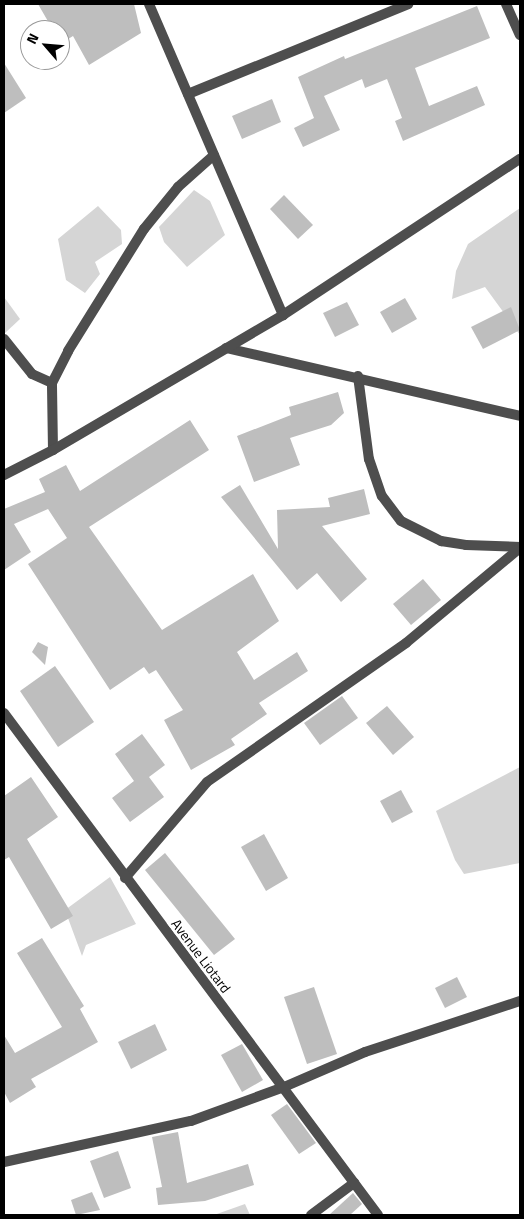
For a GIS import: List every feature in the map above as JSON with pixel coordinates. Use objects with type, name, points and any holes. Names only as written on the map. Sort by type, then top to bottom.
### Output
[{"type":"street","points":[[150,4],[283,315]]},
{"type":"street","points":[[188,94],[408,4]]},
{"type":"street","points":[[506,4],[520,35]]},
{"type":"street","points":[[53,450],[52,383],[68,351],[144,230],[178,187],[214,155]]},
{"type":"street","points":[[4,475],[53,450],[283,315],[520,159]]},
{"type":"street","points":[[4,339],[32,374],[52,383]]},
{"type":"street","points":[[226,348],[358,376],[520,416]]},
{"type":"street","points":[[358,376],[369,459],[382,496],[400,521],[441,541],[466,546],[520,548]]},
{"type":"street","points":[[125,878],[208,782],[406,643],[520,548]]},
{"type":"street","name":"Avenue Liotard","points":[[4,713],[125,878],[378,1215]]},
{"type":"street","points":[[4,1162],[191,1122],[284,1088],[365,1052],[520,1001]]},
{"type":"street","points":[[311,1215],[354,1183]]},
{"type":"shaded area","points":[[194,190],[210,201],[225,235],[187,267],[164,242],[159,227]]},
{"type":"shaded area","points":[[98,206],[121,230],[122,244],[95,262],[100,274],[85,293],[66,280],[58,239]]},
{"type":"shaded area","points":[[520,208],[520,335],[485,287],[452,299],[456,271],[468,244]]},
{"type":"shaded area","points":[[4,297],[20,319],[4,334]]},
{"type":"shaded area","points":[[520,767],[520,863],[464,874],[455,860],[436,811]]},
{"type":"shaded area","points":[[110,877],[136,924],[86,945],[82,956],[65,910]]},
{"type":"shaded area","points":[[245,1204],[250,1215],[214,1215]]},
{"type":"building","points":[[38,4],[134,4],[141,33],[89,65],[73,36],[70,38],[70,20],[47,20]]},
{"type":"building","points":[[477,6],[490,38],[415,68],[429,106],[477,86],[485,105],[403,141],[395,121],[402,118],[387,79],[365,88],[362,79],[324,96],[340,130],[303,147],[294,128],[314,118],[298,77],[344,56],[345,59]]},
{"type":"building","points":[[4,63],[26,98],[4,113]]},
{"type":"building","points":[[272,99],[281,122],[242,139],[232,116]]},
{"type":"building","points":[[284,195],[313,225],[298,239],[270,209]]},
{"type":"building","points":[[405,298],[417,319],[392,333],[380,312]]},
{"type":"building","points":[[347,302],[359,325],[335,337],[323,313]]},
{"type":"building","points":[[511,307],[520,330],[483,349],[471,327]]},
{"type":"building","points":[[338,392],[344,413],[331,425],[290,438],[300,465],[254,482],[237,436],[291,415],[289,407]]},
{"type":"building","points":[[190,420],[209,450],[89,527],[162,630],[253,574],[279,621],[237,652],[254,680],[297,652],[308,671],[259,703],[267,714],[231,739],[235,745],[191,770],[164,720],[183,710],[156,670],[149,674],[144,667],[110,690],[28,564],[67,538],[48,509],[14,524],[31,552],[4,570],[4,509],[45,492],[39,479],[66,465],[80,491]]},
{"type":"building","points":[[240,485],[278,549],[277,510],[330,507],[328,498],[364,489],[370,514],[322,526],[367,579],[341,602],[317,573],[297,590],[221,497]]},
{"type":"building","points":[[423,579],[441,600],[411,625],[393,604]]},
{"type":"building","points":[[38,642],[48,647],[45,665],[32,652]]},
{"type":"building","points":[[55,666],[94,722],[58,747],[20,691]]},
{"type":"building","points":[[342,696],[358,718],[320,745],[304,723]]},
{"type":"building","points":[[387,706],[414,737],[393,755],[366,723]]},
{"type":"building","points":[[142,734],[165,765],[149,777],[164,797],[130,822],[112,798],[134,781],[115,754]]},
{"type":"building","points":[[31,777],[58,817],[27,839],[73,916],[51,929],[9,857],[4,860],[4,796]]},
{"type":"building","points":[[401,790],[413,812],[392,823],[380,801]]},
{"type":"building","points":[[264,834],[288,878],[266,891],[241,847]]},
{"type":"building","points":[[165,853],[235,939],[214,955],[145,870]]},
{"type":"building","points":[[42,938],[84,1006],[80,1009],[98,1042],[31,1079],[36,1087],[10,1103],[4,1092],[4,1035],[15,1053],[62,1027],[17,953]]},
{"type":"building","points":[[457,977],[467,997],[445,1008],[435,988]]},
{"type":"building","points":[[314,987],[337,1054],[307,1064],[284,997]]},
{"type":"building","points":[[155,1024],[167,1050],[131,1069],[118,1042]]},
{"type":"building","points":[[242,1044],[263,1080],[242,1092],[221,1055]]},
{"type":"building","points":[[287,1104],[316,1143],[299,1154],[271,1115]]},
{"type":"building","points":[[178,1132],[187,1183],[248,1164],[254,1185],[205,1201],[158,1205],[156,1188],[162,1187],[152,1137]]},
{"type":"building","points":[[118,1151],[131,1188],[104,1198],[90,1161]]},
{"type":"building","points":[[92,1192],[100,1210],[76,1215],[71,1200]]},
{"type":"building","points":[[353,1193],[362,1204],[350,1215],[329,1215]]}]
